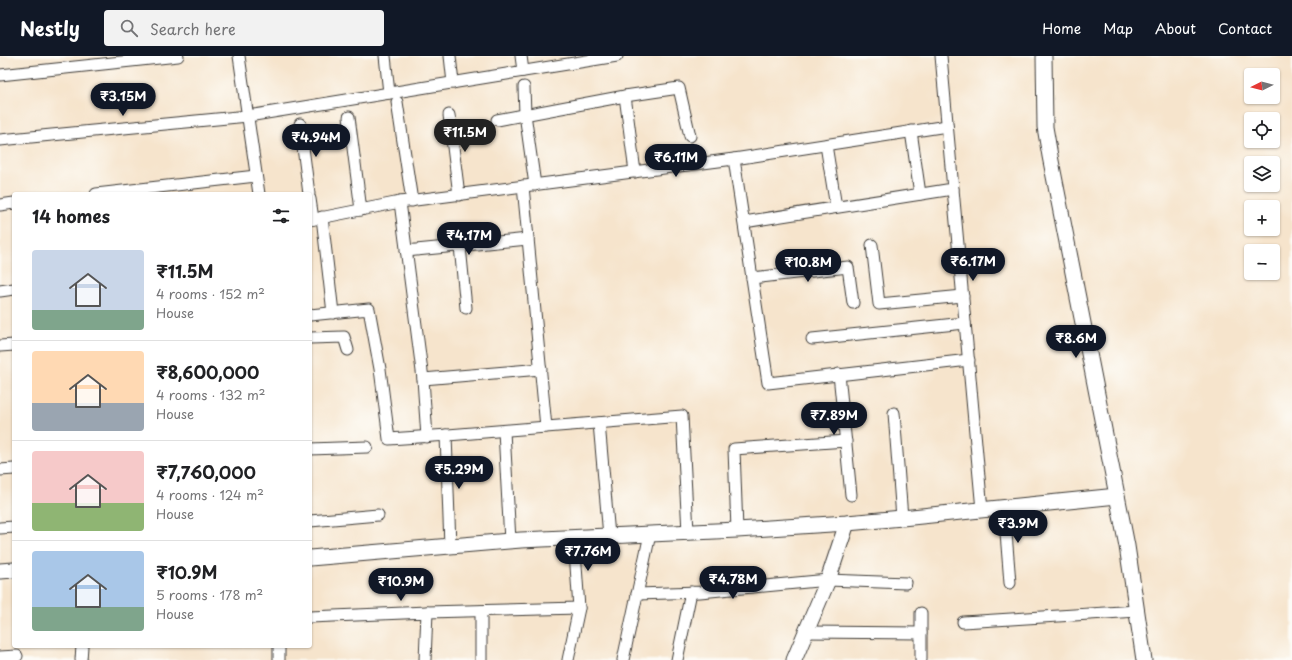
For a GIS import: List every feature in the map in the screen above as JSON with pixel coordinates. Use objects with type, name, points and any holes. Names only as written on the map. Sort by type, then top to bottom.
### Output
[{"type":"street","points":[[0,75],[178,56]]},
{"type":"street","points":[[239,56],[259,192]]},
{"type":"street","points":[[385,56],[389,93]]},
{"type":"street","points":[[450,56],[453,83]]},
{"type":"street","points":[[520,56],[523,71]]},
{"type":"street","points":[[0,140],[248,116],[523,71],[567,60],[617,56]]},
{"type":"street","points":[[941,56],[982,510]]},
{"type":"street","points":[[1044,56],[1045,127],[1127,546],[1144,660]]},
{"type":"street","points":[[524,87],[525,114],[535,185]]},
{"type":"street","points":[[496,120],[625,96],[679,88],[690,136]]},
{"type":"street","points":[[625,96],[635,172]]},
{"type":"street","points":[[397,102],[406,202],[406,251],[423,380],[427,436]]},
{"type":"street","points":[[449,115],[459,195]]},
{"type":"street","points":[[349,117],[362,210]]},
{"type":"street","points":[[300,124],[309,192]]},
{"type":"street","points":[[315,219],[406,202],[734,159],[947,126]]},
{"type":"street","points":[[911,131],[920,194]]},
{"type":"street","points":[[826,145],[836,207]]},
{"type":"street","points":[[734,159],[768,382],[969,360]]},
{"type":"street","points":[[114,192],[256,176]]},
{"type":"street","points":[[523,186],[546,427]]},
{"type":"street","points":[[744,222],[953,189]]},
{"type":"street","points":[[0,205],[12,203]]},
{"type":"street","points":[[312,207],[333,313]]},
{"type":"street","points":[[406,251],[528,239]]},
{"type":"street","points":[[872,245],[880,304],[963,296]]},
{"type":"street","points":[[460,246],[466,308]]},
{"type":"street","points":[[752,278],[848,267],[853,303]]},
{"type":"street","points":[[0,291],[12,289]]},
{"type":"street","points":[[312,315],[369,309],[380,369],[389,439],[682,416],[688,532]]},
{"type":"street","points":[[812,339],[965,323]]},
{"type":"street","points":[[312,338],[344,336],[348,350]]},
{"type":"street","points":[[0,346],[12,345]]},
{"type":"street","points":[[423,380],[541,369]]},
{"type":"street","points":[[839,374],[851,495]]},
{"type":"street","points":[[894,413],[902,518]]},
{"type":"street","points":[[599,423],[609,536]]},
{"type":"street","points":[[504,431],[510,541]]},
{"type":"street","points":[[446,435],[450,546]]},
{"type":"street","points":[[737,530],[734,449],[846,441]]},
{"type":"street","points":[[312,449],[367,447]]},
{"type":"street","points":[[0,470],[12,469]]},
{"type":"street","points":[[312,558],[510,541],[846,523],[1117,496]]},
{"type":"street","points":[[1004,508],[1010,583]]},
{"type":"street","points":[[312,521],[378,515]]},
{"type":"street","points":[[794,660],[828,580],[846,523]]},
{"type":"street","points":[[0,528],[12,527]]},
{"type":"street","points":[[623,660],[650,534]]},
{"type":"street","points":[[568,660],[579,608],[574,538]]},
{"type":"street","points":[[0,571],[12,570]]},
{"type":"street","points":[[637,594],[691,592],[828,580],[906,583]]},
{"type":"street","points":[[677,660],[691,592]]},
{"type":"street","points":[[312,617],[579,608]]},
{"type":"street","points":[[481,611],[481,660]]},
{"type":"street","points":[[426,660],[427,612]]},
{"type":"street","points":[[963,622],[1137,612]]},
{"type":"street","points":[[921,613],[921,660]]},
{"type":"street","points":[[807,632],[921,633]]},
{"type":"street","points":[[81,660],[82,648]]},
{"type":"street","points":[[279,648],[279,660]]},
{"type":"street","points":[[0,656],[17,656]]}]
